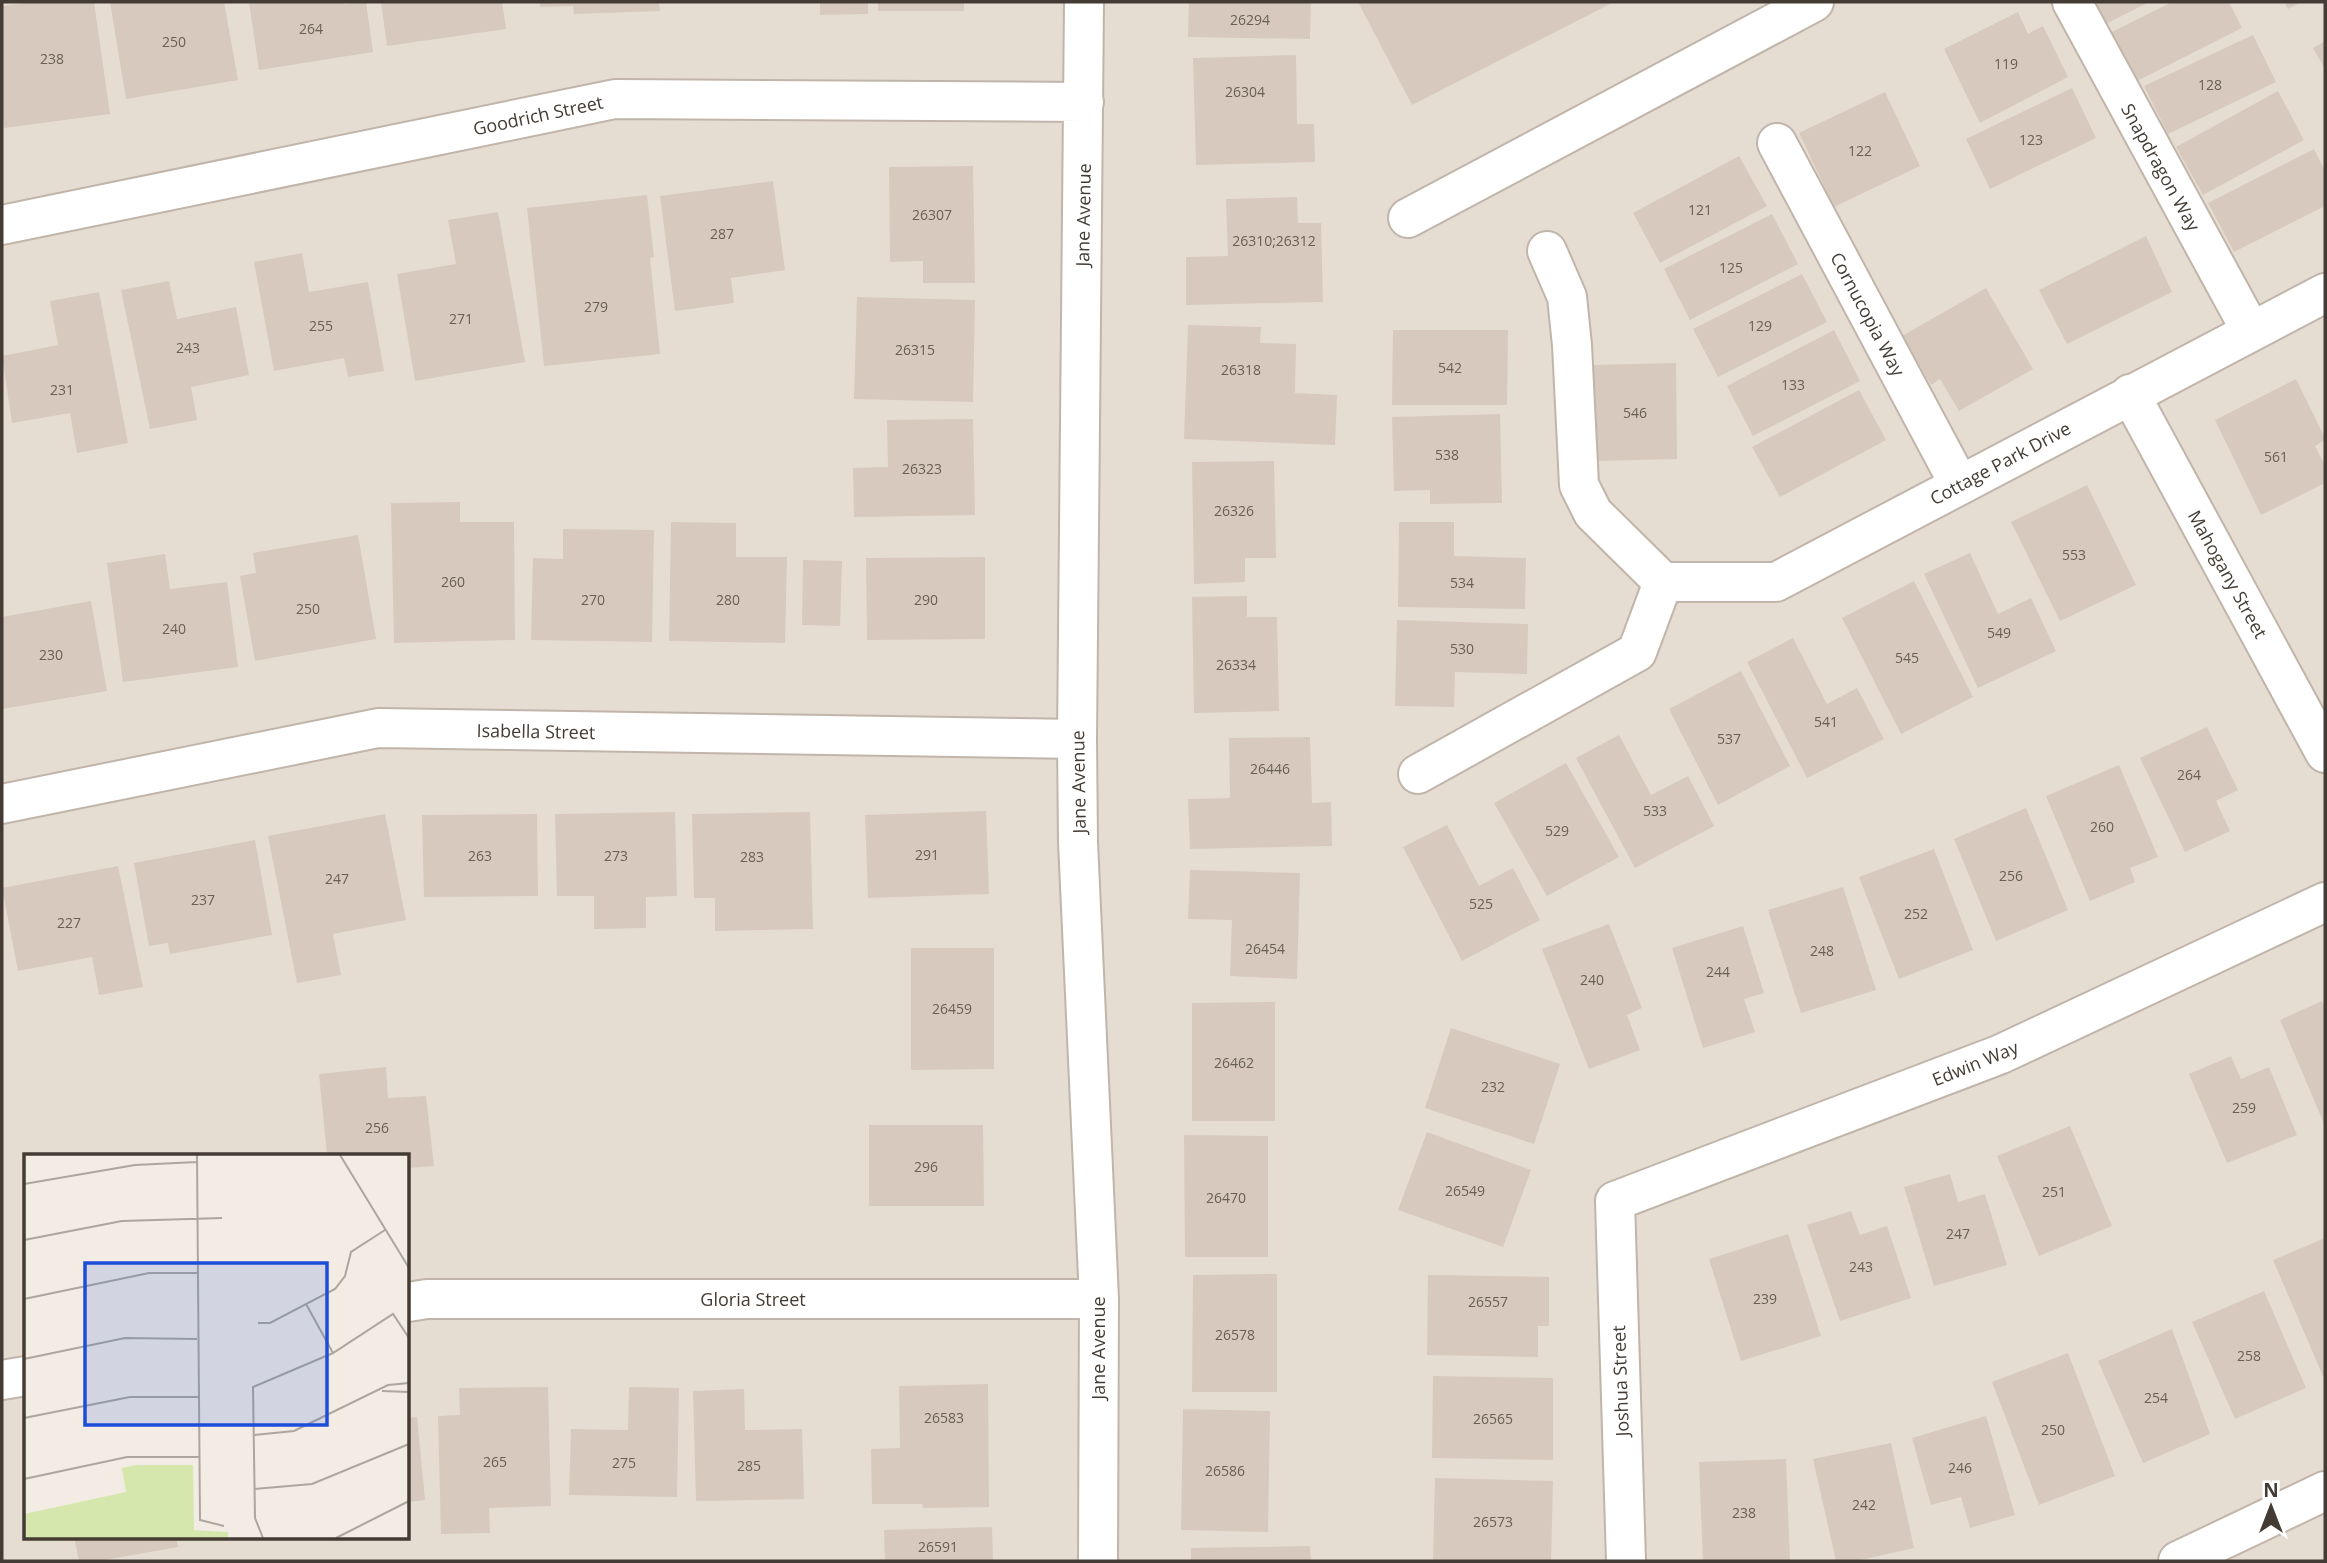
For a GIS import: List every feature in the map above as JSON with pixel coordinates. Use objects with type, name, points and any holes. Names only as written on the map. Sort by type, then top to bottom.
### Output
[{"type":"street","name":"Jane Avenue","points":[[1084,2],[1077,739],[1079,856],[1099,1298],[1098,1561]]},
{"type":"street","points":[[1408,218],[1814,2]]},
{"type":"street","name":"Snapdragon Way","points":[[2072,2],[2251,331]]},
{"type":"street","name":"Goodrich Street","points":[[2,225],[615,99],[1084,102]]},
{"type":"street","name":"Cornucopia Way","points":[[1777,143],[1959,484]]},
{"type":"street","points":[[1418,775],[1637,652],[1663,582],[1593,513],[1579,485],[1567,297],[1547,251]]},
{"type":"street","name":"Cottage Park Drive","points":[[1663,582],[1776,582],[2325,293]]},
{"type":"street","name":"Mahogany Street","points":[[2130,394],[2325,753]]},
{"type":"street","name":"Isabella Street","points":[[2,804],[378,728],[1077,739]]},
{"type":"street","name":"Edwin Way","points":[[1615,1201],[2001,1054],[2325,902]]},
{"type":"street","name":"Joshua Street","points":[[1615,1201],[1626,1561]]},
{"type":"street","name":"Gloria Street","points":[[410,1302],[427,1298],[1099,1298]]},
{"type":"street","points":[[2,1380],[24,1376]]},
{"type":"street","points":[[2178,1561],[2325,1491]]},
{"type":"shaded area","points":[[2,2],[2325,2],[2325,1561],[2,1561]]},
{"type":"building","points":[[33,2],[94,2],[110,114],[4,128],[2,6]]},
{"type":"building","points":[[110,2],[224,2],[238,80],[126,99]]},
{"type":"building","points":[[249,2],[366,2],[373,52],[259,70]]},
{"type":"building","points":[[381,2],[502,2],[506,29],[387,46]]},
{"type":"building","points":[[540,2],[659,2],[660,11],[574,14],[573,6],[540,7]]},
{"type":"building","points":[[820,2],[868,2],[868,14],[820,15]]},
{"type":"building","points":[[878,2],[964,2],[964,11],[878,11]]},
{"type":"building","points":[[1189,2],[1311,2],[1310,39],[1188,37]]},
{"type":"building","points":[[1358,2],[1614,2],[1412,105]]},
{"type":"building","points":[[2092,2],[2149,2],[2104,25]]},
{"type":"building","points":[[2172,2],[2229,2],[2242,28],[2135,82],[2110,33]]},
{"type":"building","points":[[2284,2],[2302,2],[2288,9]]},
{"type":"building","points":[[2018,12],[2028,34],[2043,26],[2068,77],[1980,123],[1944,49]]},
{"type":"building","points":[[2253,35],[2276,82],[2168,134],[2144,86]]},
{"type":"building","points":[[2325,41],[2325,69],[2313,48]]},
{"type":"building","points":[[1296,55],[1297,124],[1314,124],[1315,162],[1196,165],[1193,58]]},
{"type":"building","points":[[2072,88],[2096,138],[1990,189],[1966,139]]},
{"type":"building","points":[[2278,91],[2304,140],[2203,195],[2176,147]]},
{"type":"building","points":[[1885,92],[1920,166],[1834,207],[1799,133]]},
{"type":"building","points":[[2314,149],[2325,171],[2325,206],[2234,252],[2208,203]]},
{"type":"building","points":[[1739,156],[1767,206],[1660,263],[1633,213]]},
{"type":"building","points":[[973,166],[975,283],[923,283],[923,261],[890,262],[889,167]]},
{"type":"building","points":[[773,181],[785,270],[731,278],[734,303],[675,311],[660,196]]},
{"type":"building","points":[[647,195],[654,257],[650,258],[660,354],[544,366],[527,208]]},
{"type":"building","points":[[1297,197],[1298,223],[1321,223],[1323,302],[1186,305],[1186,257],[1228,256],[1226,199]]},
{"type":"building","points":[[498,212],[525,362],[415,381],[397,274],[456,264],[448,220]]},
{"type":"building","points":[[1772,214],[1798,264],[1690,320],[1664,269]]},
{"type":"building","points":[[2146,236],[2172,292],[2067,344],[2039,290]]},
{"type":"building","points":[[302,253],[309,292],[368,282],[384,371],[348,377],[344,358],[274,371],[254,262]]},
{"type":"building","points":[[1802,274],[1827,322],[1718,377],[1693,329]]},
{"type":"building","points":[[169,281],[177,319],[236,307],[249,375],[191,387],[197,420],[150,429],[121,290]]},
{"type":"building","points":[[1986,288],[2033,369],[1959,411],[1940,379],[1931,385],[1902,336]]},
{"type":"building","points":[[99,292],[128,443],[77,453],[70,413],[12,423],[2,356],[58,345],[50,301]]},
{"type":"building","points":[[857,297],[975,300],[973,402],[854,399]]},
{"type":"building","points":[[1188,325],[1261,327],[1260,343],[1296,344],[1295,393],[1337,395],[1335,445],[1184,439]]},
{"type":"building","points":[[1393,330],[1508,330],[1507,405],[1392,405]]},
{"type":"building","points":[[1834,330],[1860,381],[1753,436],[1727,386]]},
{"type":"building","points":[[1676,363],[1677,459],[1594,461],[1592,365]]},
{"type":"building","points":[[2296,379],[2325,438],[2315,446],[2325,465],[2325,483],[2261,515],[2215,420]]},
{"type":"building","points":[[1859,390],[1886,440],[1780,497],[1752,447]]},
{"type":"building","points":[[1500,414],[1502,503],[1430,504],[1430,490],[1394,491],[1392,417]]},
{"type":"building","points":[[973,419],[975,515],[854,517],[853,468],[888,467],[887,420]]},
{"type":"building","points":[[1274,461],[1276,558],[1245,558],[1245,582],[1194,584],[1192,462]]},
{"type":"building","points":[[2087,485],[2136,585],[2060,621],[2011,522]]},
{"type":"building","points":[[460,502],[460,522],[514,522],[515,640],[394,643],[391,503]]},
{"type":"building","points":[[671,522],[736,523],[736,557],[787,557],[785,643],[669,641]]},
{"type":"building","points":[[1399,522],[1454,522],[1454,556],[1526,558],[1525,609],[1398,607]]},
{"type":"building","points":[[563,529],[654,530],[652,642],[531,640],[533,558],[563,559]]},
{"type":"building","points":[[358,535],[376,639],[255,661],[240,576],[256,573],[253,553]]},
{"type":"building","points":[[1970,553],[1998,614],[2031,598],[2056,651],[1978,688],[1924,574]]},
{"type":"building","points":[[165,554],[170,589],[227,582],[238,667],[123,682],[107,563]]},
{"type":"building","points":[[985,557],[985,639],[867,640],[866,558]]},
{"type":"building","points":[[803,560],[842,561],[840,626],[802,625]]},
{"type":"building","points":[[1914,581],[1973,697],[1901,734],[1842,618]]},
{"type":"building","points":[[1247,596],[1247,617],[1277,617],[1279,711],[1194,713],[1192,597]]},
{"type":"building","points":[[91,601],[107,691],[2,709],[2,617]]},
{"type":"building","points":[[1397,620],[1528,624],[1527,674],[1455,672],[1454,707],[1395,706]]},
{"type":"building","points":[[1793,638],[1827,704],[1857,688],[1884,739],[1807,778],[1747,662]]},
{"type":"building","points":[[1741,671],[1790,766],[1718,805],[1669,709]]},
{"type":"building","points":[[2207,727],[2238,790],[2216,801],[2230,831],[2185,852],[2140,758]]},
{"type":"building","points":[[1619,735],[1651,795],[1688,776],[1714,826],[1635,868],[1576,758]]},
{"type":"building","points":[[1310,737],[1312,803],[1331,802],[1332,846],[1190,849],[1188,799],[1230,798],[1229,738]]},
{"type":"building","points":[[1566,763],[1619,857],[1547,896],[1494,803]]},
{"type":"building","points":[[2119,765],[2158,857],[2130,868],[2135,882],[2090,901],[2046,796]]},
{"type":"building","points":[[2026,808],[2068,910],[1996,941],[1954,839]]},
{"type":"building","points":[[986,811],[989,894],[868,898],[865,815]]},
{"type":"building","points":[[675,812],[677,896],[646,897],[646,928],[594,929],[594,896],[557,896],[555,814]]},
{"type":"building","points":[[810,812],[813,929],[715,931],[715,898],[694,898],[692,814]]},
{"type":"building","points":[[385,814],[406,920],[333,934],[341,975],[297,983],[268,836]]},
{"type":"building","points":[[537,814],[538,896],[424,897],[422,815]]},
{"type":"building","points":[[1447,825],[1479,886],[1513,868],[1540,920],[1462,961],[1403,847]]},
{"type":"building","points":[[255,840],[272,935],[170,954],[168,943],[149,946],[134,863]]},
{"type":"building","points":[[1934,849],[1973,950],[1899,979],[1859,877]]},
{"type":"building","points":[[118,866],[143,987],[99,995],[92,957],[18,971],[2,888]]},
{"type":"building","points":[[1190,870],[1300,873],[1297,979],[1230,976],[1232,920],[1188,919]]},
{"type":"building","points":[[1843,887],[1876,990],[1801,1013],[1768,910]]},
{"type":"building","points":[[1609,924],[1642,1008],[1627,1015],[1640,1050],[1589,1069],[1542,949]]},
{"type":"building","points":[[1743,926],[1764,993],[1744,999],[1755,1032],[1703,1048],[1672,948]]},
{"type":"building","points":[[911,948],[994,948],[994,1069],[911,1070]]},
{"type":"building","points":[[2322,1001],[2325,1008],[2325,1126],[2280,1020]]},
{"type":"building","points":[[1275,1002],[1275,1121],[1192,1121],[1192,1003]]},
{"type":"building","points":[[1451,1028],[1560,1064],[1534,1144],[1425,1108]]},
{"type":"building","points":[[2231,1056],[2241,1079],[2269,1067],[2297,1135],[2227,1163],[2189,1074]]},
{"type":"building","points":[[386,1067],[388,1098],[426,1096],[434,1166],[410,1168],[410,1154],[327,1154],[319,1074]]},
{"type":"building","points":[[869,1125],[983,1125],[984,1206],[869,1206]]},
{"type":"building","points":[[2070,1126],[2112,1226],[2039,1256],[1997,1156]]},
{"type":"building","points":[[1427,1132],[1531,1170],[1503,1247],[1398,1210]]},
{"type":"building","points":[[1184,1135],[1268,1136],[1268,1257],[1185,1257]]},
{"type":"building","points":[[1950,1174],[1958,1202],[1985,1194],[2007,1265],[1934,1286],[1904,1187]]},
{"type":"building","points":[[1851,1211],[1860,1235],[1887,1226],[1911,1298],[1840,1321],[1807,1225]]},
{"type":"building","points":[[1788,1234],[1821,1336],[1741,1361],[1709,1259]]},
{"type":"building","points":[[2325,1238],[2325,1381],[2273,1260]]},
{"type":"building","points":[[1277,1274],[1277,1392],[1192,1392],[1193,1275]]},
{"type":"building","points":[[1428,1275],[1549,1277],[1549,1326],[1538,1326],[1538,1357],[1427,1355]]},
{"type":"building","points":[[2264,1291],[2306,1388],[2235,1419],[2192,1322]]},
{"type":"building","points":[[2172,1329],[2210,1434],[2143,1463],[2098,1361]]},
{"type":"building","points":[[2068,1353],[2115,1476],[2039,1505],[1992,1382]]},
{"type":"building","points":[[1433,1376],[1553,1378],[1553,1460],[1432,1458]]},
{"type":"building","points":[[988,1384],[989,1507],[923,1508],[922,1504],[872,1504],[871,1449],[900,1448],[899,1386]]},
{"type":"building","points":[[548,1387],[551,1506],[489,1508],[490,1533],[441,1534],[438,1416],[460,1415],[459,1388]]},
{"type":"building","points":[[629,1387],[679,1388],[677,1497],[569,1495],[571,1429],[628,1430]]},
{"type":"building","points":[[744,1389],[745,1430],[802,1429],[804,1499],[696,1501],[693,1391]]},
{"type":"building","points":[[1183,1409],[1270,1411],[1268,1532],[1181,1530]]},
{"type":"building","points":[[1986,1416],[2015,1515],[1970,1528],[1961,1497],[1931,1505],[1912,1438]]},
{"type":"building","points":[[417,1417],[425,1500],[410,1502],[410,1418]]},
{"type":"building","points":[[1891,1443],[1914,1548],[1856,1561],[1836,1561],[1813,1459]]},
{"type":"building","points":[[1786,1459],[1790,1561],[1703,1561],[1699,1462]]},
{"type":"building","points":[[1435,1478],[1553,1481],[1551,1561],[1433,1561]]},
{"type":"building","points":[[992,1527],[993,1561],[885,1561],[884,1530]]},
{"type":"building","points":[[74,1538],[176,1538],[178,1547],[99,1561],[79,1561]]},
{"type":"building","points":[[1310,1546],[1311,1561],[1191,1561],[1191,1548]]}]
